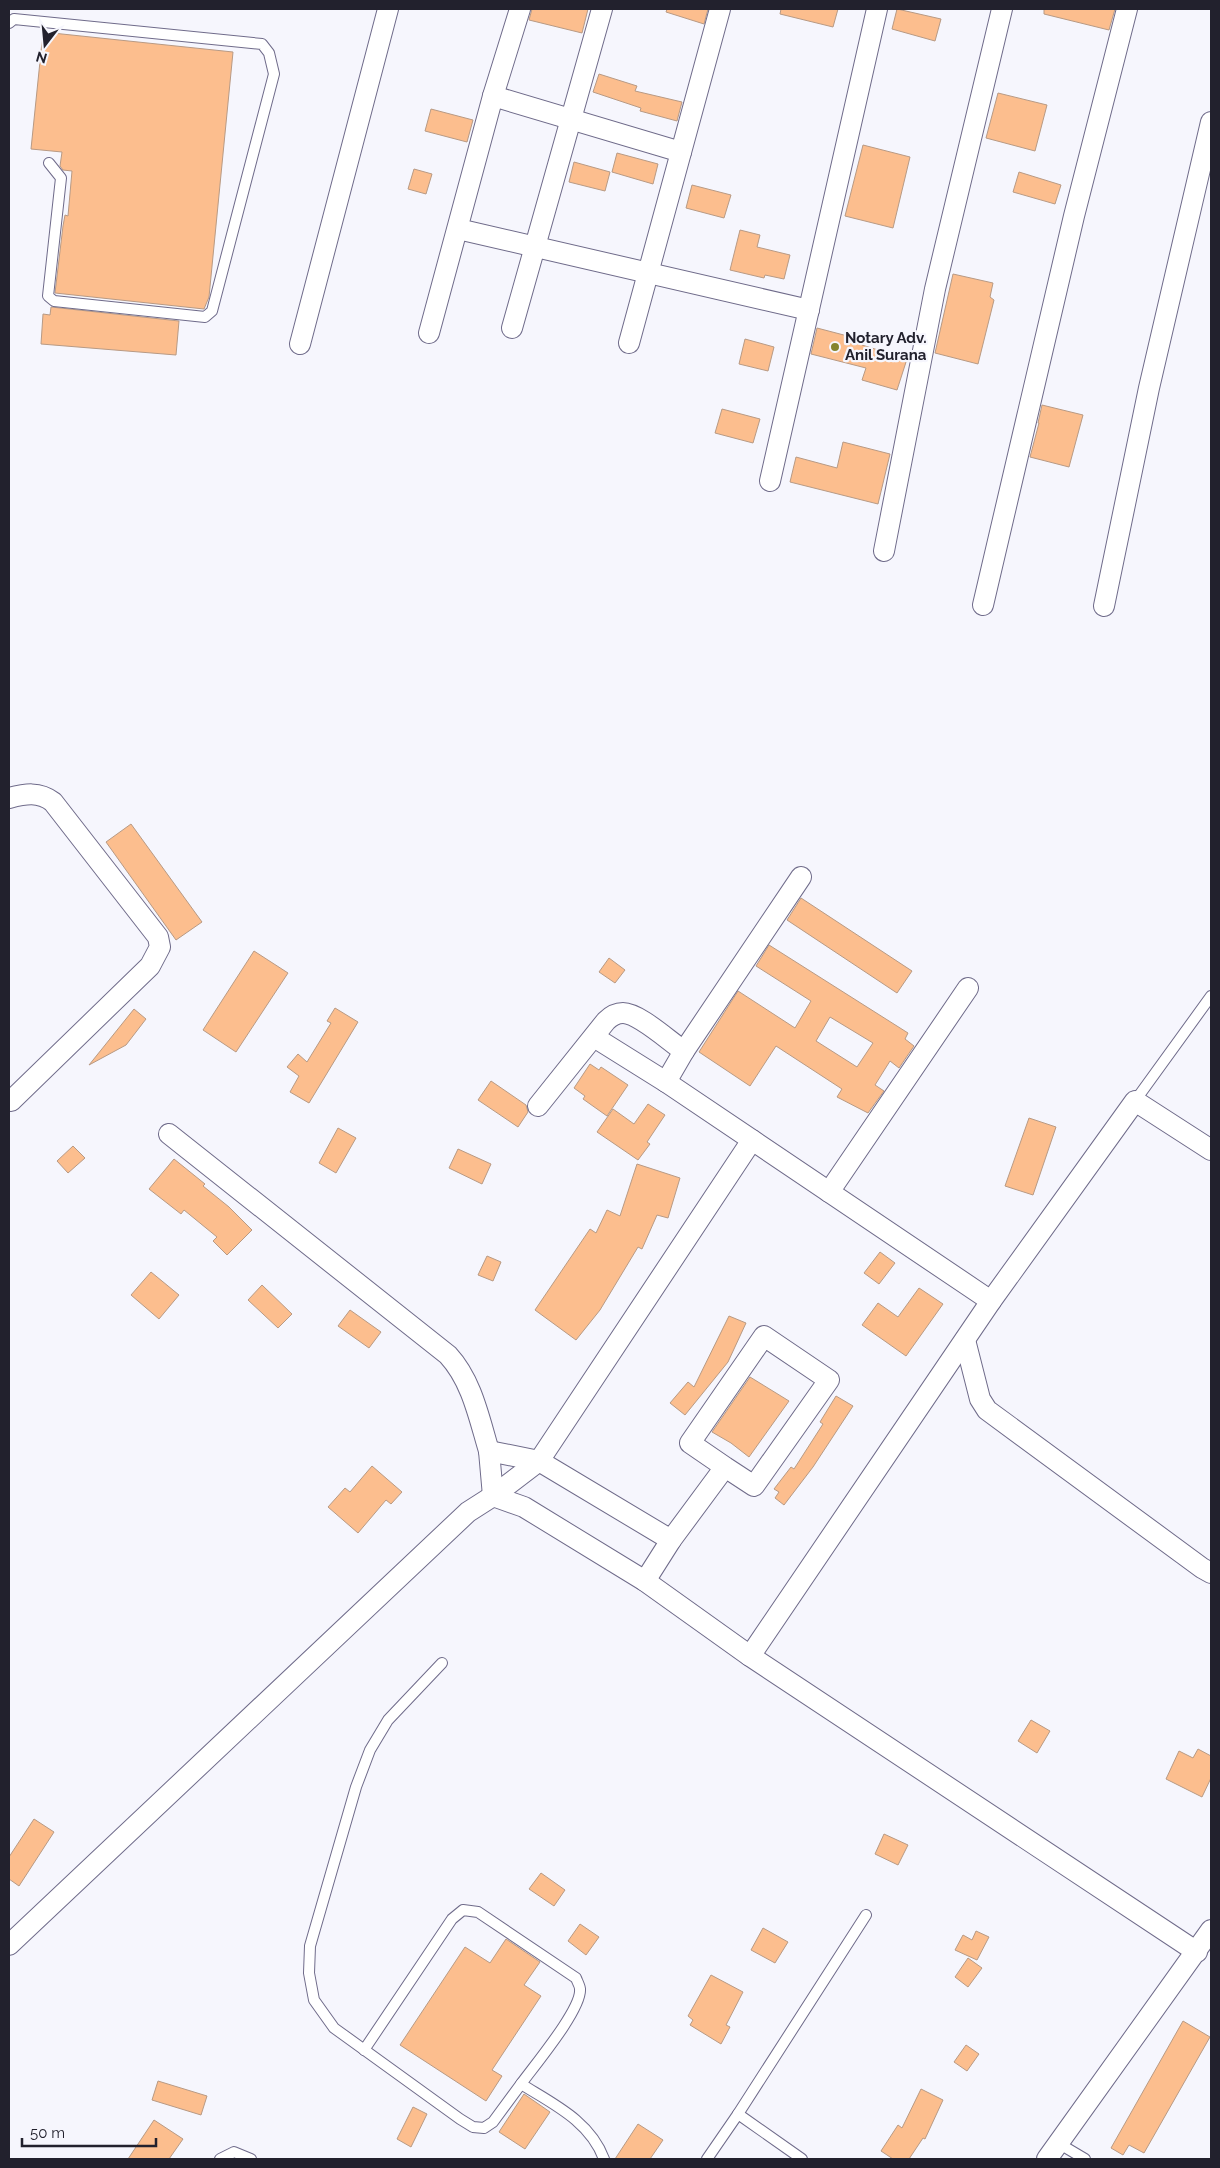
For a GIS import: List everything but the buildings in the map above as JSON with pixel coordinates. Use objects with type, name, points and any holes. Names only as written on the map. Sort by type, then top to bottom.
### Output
[{"type":"street","points":[[300,344],[388,9]]},
{"type":"street","points":[[429,333],[493,96],[520,9]]},
{"type":"street","points":[[512,328],[533,247],[602,9]]},
{"type":"street","points":[[629,343],[720,9]]},
{"type":"street","points":[[770,481],[877,9]]},
{"type":"street","points":[[884,551],[935,289],[1002,9]]},
{"type":"street","points":[[983,605],[1071,226],[1127,9]]},
{"type":"street","points":[[493,96],[681,152]]},
{"type":"street","points":[[1104,606],[1149,388],[1211,122]]},
{"type":"street","points":[[458,229],[809,310]]},
{"type":"street","points":[[9,798],[31,793],[40,794],[53,802],[158,936],[160,947],[150,966],[11,1101]]},
{"type":"street","points":[[666,1082],[684,1051],[802,877]]},
{"type":"street","points":[[829,1192],[968,988]]},
{"type":"street","points":[[538,1106],[611,1016],[625,1013],[637,1017],[684,1051]]},
{"type":"street","points":[[594,1038],[666,1082],[991,1301]]},
{"type":"street","points":[[750,1656],[991,1301],[1135,1101],[1211,1150]]},
{"type":"street","points":[[169,1134],[448,1356],[464,1375],[490,1451],[493,1496]]},
{"type":"street","points":[[9,1944],[468,1512],[493,1496],[539,1460],[752,1140]]},
{"type":"street","points":[[764,1336],[829,1380],[754,1486],[725,1467],[690,1442],[764,1336]]},
{"type":"street","points":[[965,1340],[980,1399],[987,1410],[1211,1573]]},
{"type":"street","points":[[490,1451],[539,1460],[671,1540]]},
{"type":"street","points":[[645,1582],[671,1540],[725,1467]]},
{"type":"street","points":[[493,1496],[524,1507],[645,1582],[750,1656],[1197,1952]]},
{"type":"street","points":[[1047,2159],[1211,1930]]},
{"type":"lane","points":[[13,17],[262,44],[269,53],[274,74],[212,311],[205,317],[54,301],[48,296],[61,178],[49,163]]},
{"type":"lane","points":[[1135,1101],[1211,996]]},
{"type":"lane","points":[[364,2050],[452,1919],[463,1910],[478,1912],[576,1978],[580,1989],[577,2002],[569,2018],[493,2122],[484,2128],[473,2127],[460,2119],[364,2050],[334,2028],[314,2000],[308,1973],[310,1946],[356,1787],[370,1750],[388,1720],[442,1663]]},
{"type":"lane","points":[[707,2159],[866,1915]]},
{"type":"lane","points":[[521,2084],[573,2116],[599,2145],[604,2159]]},
{"type":"lane","points":[[738,2114],[802,2159]]},
{"type":"lane","points":[[1058,2142],[1085,2159]]},
{"type":"lane","points":[[220,2159],[234,2152],[251,2159]]},
{"type":"place","name":"Notary Adv. Anil Surana","points":[[835,347]]}]
